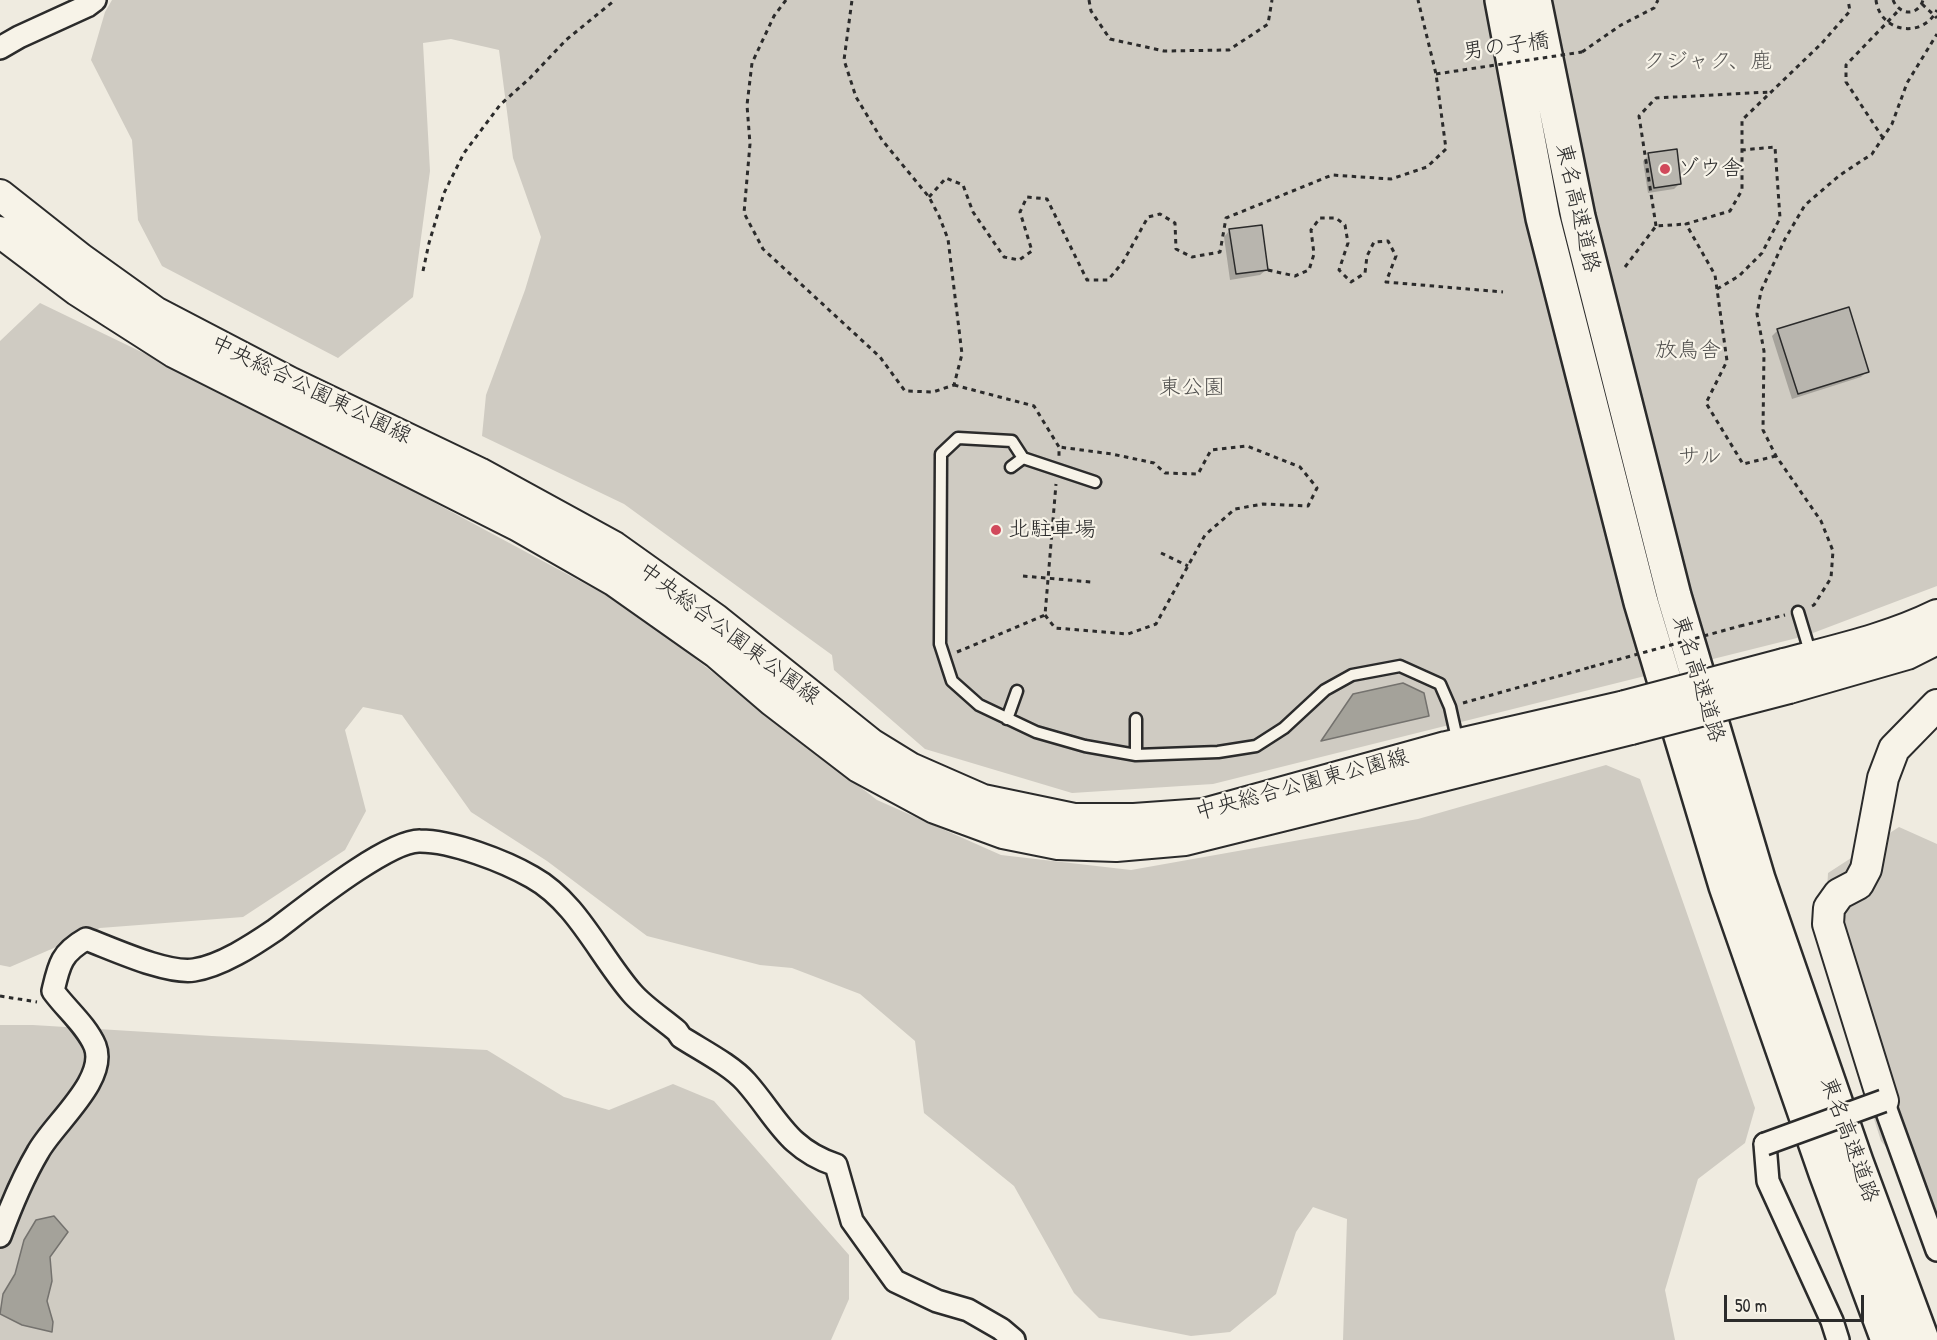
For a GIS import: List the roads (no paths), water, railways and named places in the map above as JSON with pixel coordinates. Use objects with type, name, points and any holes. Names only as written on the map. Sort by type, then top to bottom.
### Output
[{"type":"highway","name":"東名高速道路","points":[[1502,0],[1543,218],[1641,602],[1726,885],[1826,1173],[1888,1340]]},
{"type":"highway","name":"東名高速道路","points":[[1534,0],[1578,217],[1674,596],[1758,879],[1856,1162],[1922,1340]]},
{"type":"street","points":[[0,48],[19,36],[87,6],[95,0]]},
{"type":"street","name":"中央総合公園東公園線","points":[[0,195],[81,259],[155,312],[289,382],[479,473],[614,547],[715,619],[871,744],[910,768],[983,800],[1074,819],[1134,819],[1204,814],[1311,783],[1462,758],[1519,730],[1628,717]]},
{"type":"street","points":[[0,232],[77,290],[174,352],[517,525],[615,581],[717,653],[773,701],[859,767],[935,808],[1003,833],[1058,844],[1116,846],[1185,840],[1462,758],[1628,717],[1795,669],[1914,626],[1937,615]]},
{"type":"street","points":[[1795,669],[1907,654],[1937,639]]},
{"type":"street","points":[[1937,705],[1894,749],[1882,778],[1866,869],[1858,884],[1839,894],[1829,908],[1828,924],[1883,1101],[1937,1250]]},
{"type":"street","points":[[0,1236],[15,1194],[39,1149],[81,1095],[97,1065],[95,1047],[78,1021],[53,991],[59,964],[71,947],[86,939],[155,965],[192,970],[208,967],[255,944],[350,874],[399,845],[419,840],[467,849],[533,877],[564,901],[633,994],[677,1031],[681,1037],[745,1081],[774,1121],[793,1141],[821,1160],[836,1164],[852,1221],[896,1281],[937,1301],[968,1310],[1001,1329],[1014,1340]]},
{"type":"street","points":[[1838,1340],[1832,1321],[1768,1181],[1766,1144],[1883,1101]]},
{"type":"lane","points":[[1095,482],[1023,458],[1012,441],[958,438],[941,454],[940,644],[952,681],[979,705],[1036,732],[1085,746],[1136,755],[1218,752],[1256,746],[1284,728],[1325,690],[1352,675],[1400,666],[1440,684],[1450,707],[1462,758]]},
{"type":"lane","points":[[1011,467],[1023,458]]},
{"type":"lane","points":[[1795,669],[1798,612]]},
{"type":"lane","points":[[1007,719],[1017,691]]},
{"type":"lane","points":[[1136,719],[1136,755]]},
{"type":"place","name":"ゾウ舎","points":[[1665,169]]},
{"type":"place","name":"北駐車場","points":[[996,530]]},
{"type":"park label","name":"クジャク、鹿","points":[[1708,62]]},
{"type":"park label","name":"放鳥舎","points":[[1688,351]]},
{"type":"park label","name":"東公園","points":[[1192,388]]},
{"type":"park label","name":"サル","points":[[1700,457]]}]
